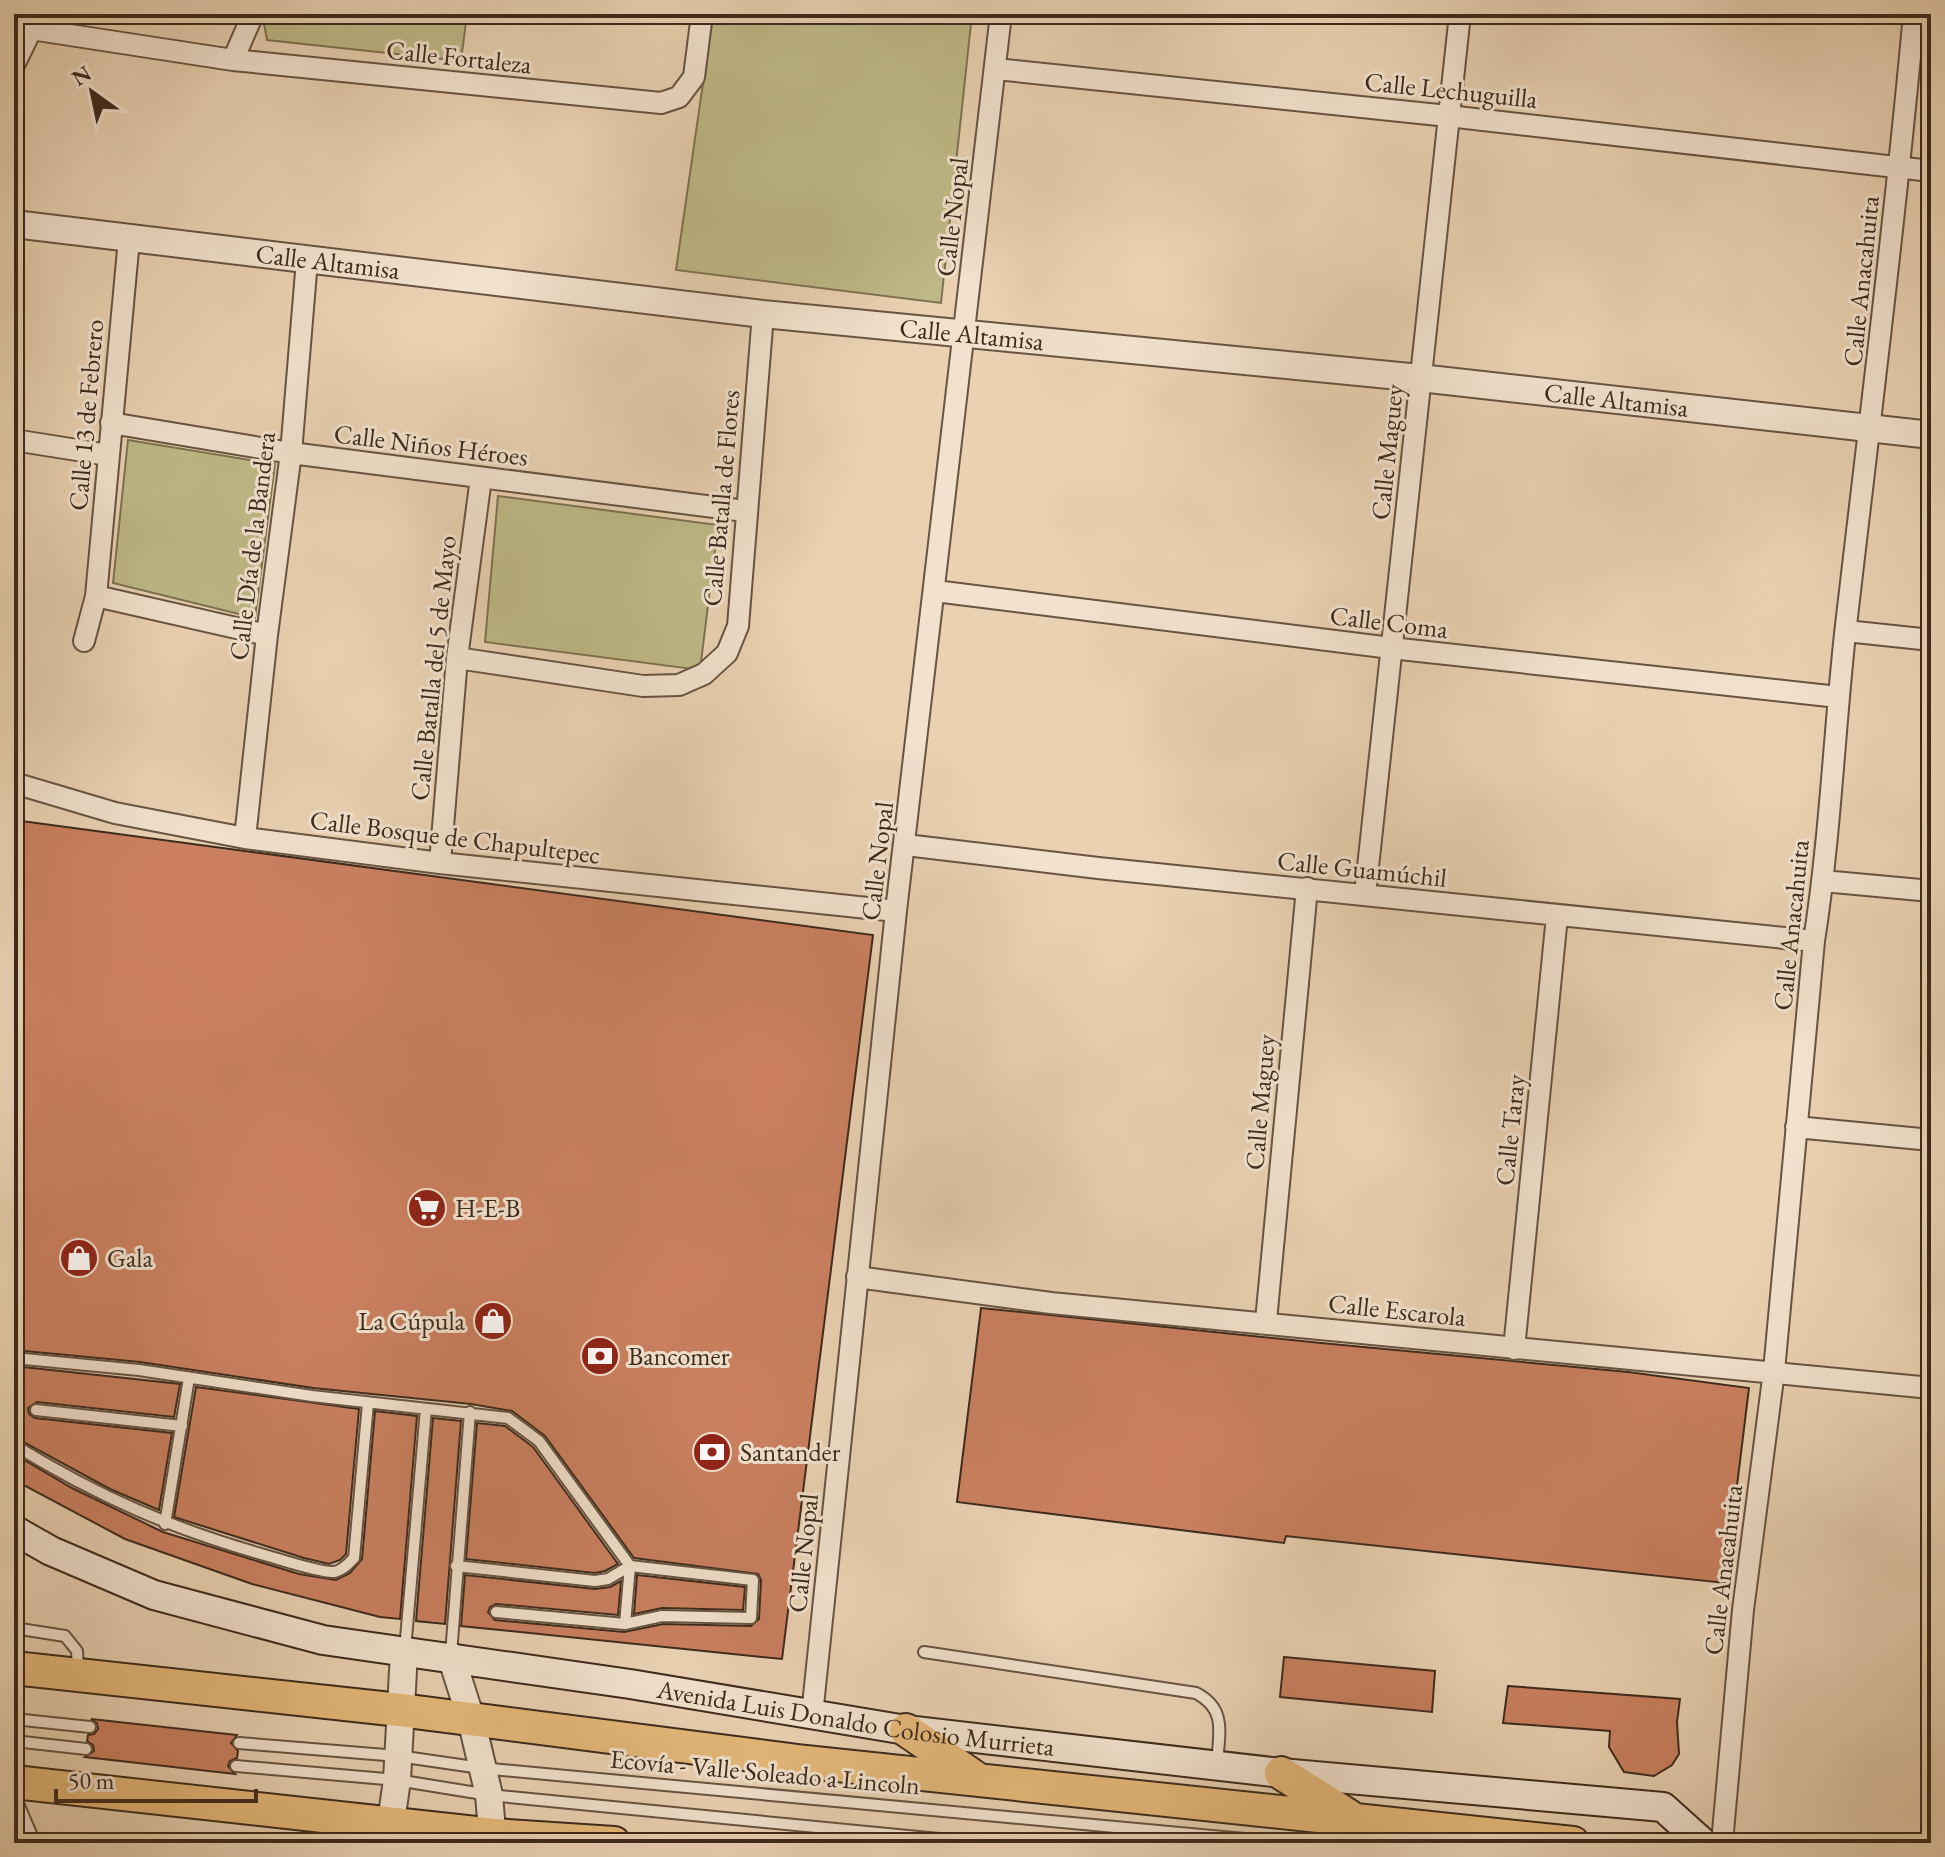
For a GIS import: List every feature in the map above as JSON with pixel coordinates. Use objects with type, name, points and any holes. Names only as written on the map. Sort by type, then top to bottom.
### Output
[{"type":"main road","name":"Avenida Luis Donaldo Colosio Murrieta","points":[[14,1530],[51,1551],[154,1595],[323,1640],[451,1656],[906,1730],[1281,1773],[1663,1807],[1703,1843]]},
{"type":"main road","points":[[14,1668],[400,1710],[798,1761],[1573,1843]]},
{"type":"main road","points":[[906,1730],[978,1780]]},
{"type":"main road","points":[[1281,1773],[1355,1820]]},
{"type":"main road","points":[[14,1782],[390,1833],[614,1843]]},
{"type":"street","points":[[233,60],[253,14]]},
{"type":"street","name":"Calle Fortaleza","points":[[35,22],[233,60],[661,103],[679,97],[694,77],[702,14]]},
{"type":"street","name":"Calle Nopal","points":[[812,1715],[896,911],[1001,14]]},
{"type":"street","name":"Calle Maguey","points":[[1365,895],[1460,14]]},
{"type":"street","name":"Calle Anacahuita","points":[[1722,1843],[1743,1610],[1774,1371],[1814,941],[1823,881],[1838,697],[1871,430],[1914,14]]},
{"type":"street","points":[[14,65],[35,22]]},
{"type":"street","name":"Calle Lechuguilla","points":[[996,69],[1931,171]]},
{"type":"street","name":"Calle Altamisa","points":[[14,224],[763,314],[1420,378],[1931,435]]},
{"type":"street","name":"Calle 13 de Febrero","points":[[84,641],[96,596],[129,239]]},
{"type":"street","name":"Calle Día de la Bandera","points":[[245,838],[291,453],[307,260]]},
{"type":"street","name":"Calle Batalla de Flores","points":[[457,658],[643,686],[679,685],[704,674],[727,653],[738,626],[763,314]]},
{"type":"street","name":"Calle Niños Héroes","points":[[111,423],[291,453],[745,511]]},
{"type":"street","points":[[14,440],[108,455]]},
{"type":"street","name":"Calle Batalla del 5 de Mayo","points":[[440,863],[457,658],[481,478]]},
{"type":"street","name":"Calle Coma","points":[[935,591],[1391,648],[1838,697]]},
{"type":"street","points":[[96,596],[267,635]]},
{"type":"street","points":[[1846,631],[1931,640]]},
{"type":"street","name":"Calle Bosque de Chapultepec","points":[[14,783],[115,813],[245,838],[440,863],[896,911]]},
{"type":"street","name":"Calle Guamúchil","points":[[906,845],[1098,868],[1814,941]]},
{"type":"street","points":[[1823,881],[1931,891]]},
{"type":"street","name":"Calle Maguey","points":[[1266,1321],[1307,888]]},
{"type":"street","name":"Calle Taray","points":[[1514,1349],[1557,916]]},
{"type":"street","points":[[1796,1127],[1931,1140]]},
{"type":"street","name":"Calle Escarola","points":[[857,1277],[1051,1303],[1266,1321],[1514,1349],[1931,1388]]},
{"type":"street","points":[[390,1833],[398,1768],[404,1652]]},
{"type":"street","points":[[451,1656],[471,1719],[489,1795],[494,1839]]},
{"type":"lane","points":[[14,1358],[139,1370],[368,1403],[508,1418],[539,1441],[630,1566],[625,1624]]},
{"type":"lane","points":[[165,1524],[189,1378]]},
{"type":"lane","points":[[14,1445],[119,1504],[165,1524],[284,1561],[334,1572],[354,1558],[368,1403]]},
{"type":"lane","points":[[404,1652],[426,1409]]},
{"type":"lane","points":[[36,1410],[182,1426]]},
{"type":"lane","points":[[451,1656],[470,1412]]},
{"type":"lane","points":[[456,1566],[595,1581],[608,1579],[630,1566],[753,1580],[751,1618],[662,1616],[625,1624],[496,1612]]},
{"type":"lane","points":[[14,1628],[65,1636],[77,1651],[78,1676]]},
{"type":"lane","points":[[924,1652],[1196,1693],[1208,1699],[1219,1720],[1217,1766]]},
{"type":"lane","points":[[14,1719],[90,1727]]},
{"type":"lane","points":[[14,1741],[86,1749]]},
{"type":"lane","name":"Ecovía - Valle Soleado a Lincoln","points":[[239,1743],[398,1768],[481,1768],[1287,1843]]},
{"type":"lane","points":[[236,1766],[398,1768],[489,1795],[980,1843]]},
{"type":"lane","points":[[14,1794],[35,1843]]},
{"type":"shaded area","points":[[264,14],[467,14],[461,61],[267,40]]},
{"type":"shaded area","points":[[713,14],[972,14],[941,303],[676,270]]},
{"type":"shaded area","points":[[128,440],[275,464],[255,618],[113,583]]},
{"type":"shaded area","points":[[498,496],[718,525],[700,670],[485,642]]},
{"type":"building","name":"H-E-B","points":[[14,820],[873,935],[782,1659],[461,1626],[465,1575],[595,1589],[610,1587],[621,1581],[618,1615],[496,1604],[488,1612],[495,1620],[624,1632],[663,1624],[751,1626],[759,1619],[761,1580],[758,1574],[634,1558],[545,1436],[512,1411],[313,1388],[140,1362],[14,1350]]},
{"type":"building","points":[[981,1308],[1628,1372],[1749,1388],[1725,1583],[1286,1536],[1284,1543],[957,1502]]},
{"type":"building","points":[[14,1366],[180,1384],[174,1417],[37,1402],[28,1408],[29,1414],[35,1418],[172,1433],[159,1510],[110,1489],[14,1437]]},
{"type":"building","points":[[196,1387],[359,1409],[346,1554],[340,1560],[329,1564],[304,1558],[174,1517]]},
{"type":"building","points":[[375,1411],[417,1416],[400,1619],[380,1617],[252,1584],[125,1539],[14,1480],[14,1454],[72,1488],[163,1532],[299,1574],[336,1580],[350,1573],[362,1559]]},
{"type":"building","points":[[433,1418],[461,1421],[445,1624],[416,1621]]},
{"type":"building","points":[[477,1423],[505,1426],[533,1447],[618,1564],[595,1573],[466,1559]]},
{"type":"building","points":[[637,1575],[745,1587],[743,1610],[662,1608],[634,1614]]},
{"type":"building","points":[[1284,1657],[1435,1671],[1432,1712],[1280,1697]]},
{"type":"building","points":[[1508,1686],[1680,1699],[1677,1722],[1679,1754],[1672,1765],[1654,1776],[1624,1772],[1609,1747],[1610,1731],[1503,1723]]},
{"type":"building","points":[[91,1719],[237,1735],[231,1743],[238,1751],[237,1758],[230,1761],[228,1766],[235,1774],[85,1757],[94,1751],[93,1745],[87,1741],[88,1735],[98,1729],[97,1723]]},
{"type":"place","name":"H-E-B","points":[[427,1208]]},
{"type":"place","name":"Gala","points":[[79,1258]]},
{"type":"place","name":"La Cúpula","points":[[493,1321]]},
{"type":"place","name":"Bancomer","points":[[600,1356]]},
{"type":"place","name":"Santander","points":[[712,1452]]}]
